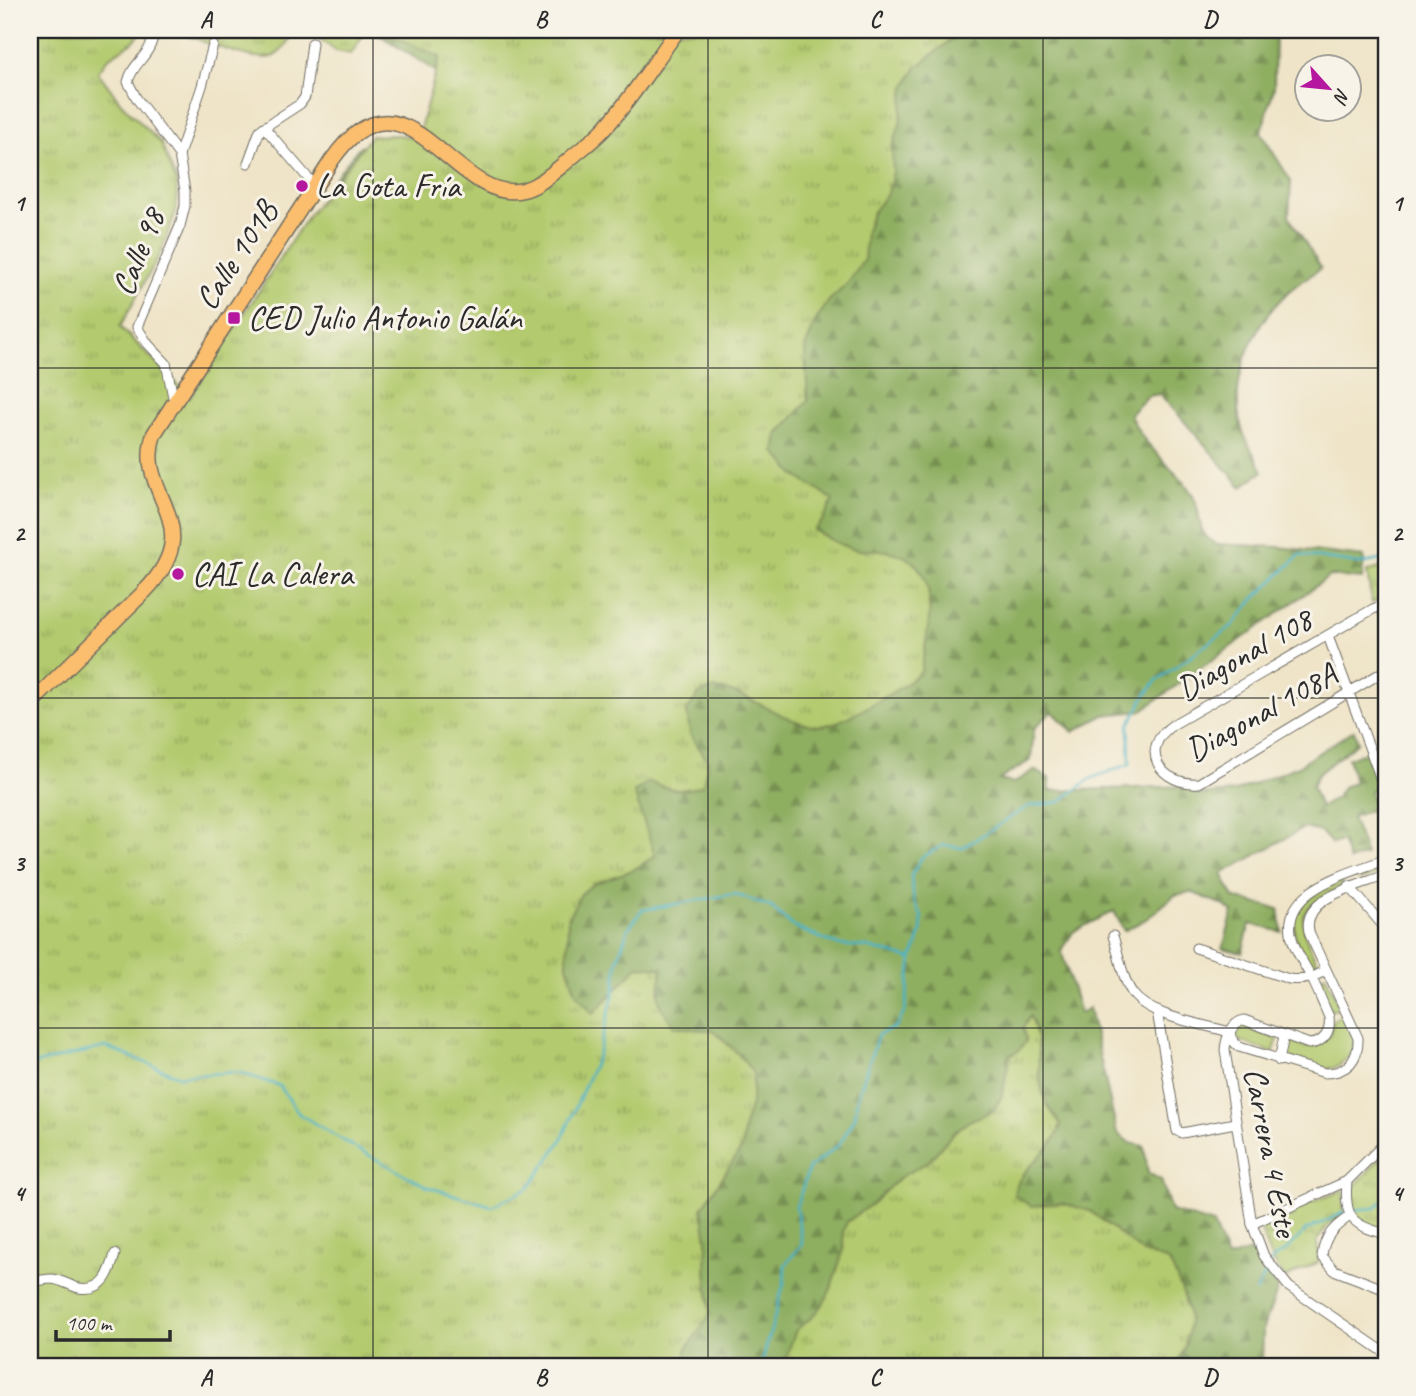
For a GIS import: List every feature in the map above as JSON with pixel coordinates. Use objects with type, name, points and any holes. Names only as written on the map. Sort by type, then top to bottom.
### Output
[{"type":"main road","name":"Calle 101B","points":[[30,704],[153,583],[169,554],[172,524],[152,472],[150,451],[157,427],[348,140],[365,128],[385,123],[412,130],[482,181],[497,188],[520,191],[537,184],[595,138],[614,117],[678,30]]},
{"type":"street","name":"Calle 98","points":[[154,30],[152,46],[131,74],[130,87],[179,155],[185,206],[167,259],[136,327],[166,363],[174,402]]},
{"type":"street","points":[[248,163],[256,137],[264,127],[300,104],[305,97],[312,43]]},
{"type":"street","points":[[179,155],[213,45]]},
{"type":"street","points":[[264,127],[315,186]]},
{"type":"street","points":[[1383,605],[1386,621]]},
{"type":"street","name":"Diagonal 108","points":[[1159,768],[1154,756],[1155,745],[1161,733],[1383,605]]},
{"type":"street","points":[[1328,636],[1386,793]]},
{"type":"street","name":"Diagonal 108A","points":[[1159,768],[1183,781],[1199,783],[1386,670]]},
{"type":"street","points":[[1386,859],[1313,889],[1301,898],[1293,910],[1290,924],[1292,939],[1329,1017],[1328,1031],[1320,1041],[1309,1044],[1244,1020],[1233,1026],[1230,1032],[1235,1045],[1279,1061],[1325,1073],[1344,1070],[1356,1057],[1358,1038],[1310,935],[1308,917],[1320,901],[1386,875]]},
{"type":"street","points":[[1346,876],[1350,889],[1386,929]]},
{"type":"street","points":[[1113,936],[1128,985],[1141,1002],[1157,1011],[1230,1032]]},
{"type":"street","points":[[1196,948],[1289,979],[1301,981],[1326,970]]},
{"type":"street","points":[[1329,1017],[1345,1010]]},
{"type":"street","points":[[1157,1011],[1176,1128],[1180,1133],[1235,1123]]},
{"type":"street","name":"Carrera 4 Este","points":[[1230,1032],[1226,1041],[1225,1058],[1252,1224],[1264,1256],[1289,1287],[1384,1352]]},
{"type":"street","points":[[1279,1061],[1284,1036]]},
{"type":"street","points":[[1252,1224],[1348,1181],[1386,1142]]},
{"type":"street","points":[[1348,1181],[1345,1202],[1350,1216],[1357,1225],[1386,1234]]},
{"type":"street","points":[[1350,1216],[1334,1227],[1327,1236],[1322,1256],[1334,1270],[1386,1290]]},
{"type":"street","points":[[30,1283],[50,1279],[80,1288],[98,1286],[110,1275],[115,1254]]},
{"type":"green space","points":[[30,30],[143,30],[133,42],[108,58],[98,72],[121,103],[161,143],[177,183],[176,211],[161,252],[120,327],[190,397],[307,217],[371,136],[400,135],[417,139],[440,57],[396,37],[365,32],[351,54],[336,51],[308,30],[963,30],[917,67],[905,87],[900,124],[892,149],[893,172],[888,192],[872,213],[866,234],[864,260],[816,320],[805,348],[808,401],[778,434],[775,452],[795,475],[833,500],[824,519],[814,530],[847,547],[902,555],[917,565],[925,579],[929,596],[921,672],[876,703],[827,725],[811,725],[794,720],[727,691],[713,689],[700,694],[687,711],[690,734],[708,761],[703,785],[676,790],[649,782],[634,792],[655,856],[633,870],[593,884],[581,894],[568,918],[567,965],[576,993],[593,1014],[638,966],[663,968],[659,999],[663,1011],[674,1026],[713,1030],[753,1073],[752,1101],[744,1126],[742,1148],[702,1208],[707,1240],[706,1269],[710,1314],[686,1350],[687,1366],[30,1366]]},
{"type":"green space","points":[[173,30],[293,30],[281,51],[265,58],[239,54]]},
{"type":"green space","points":[[372,30],[1275,30],[1274,88],[1261,133],[1291,181],[1289,216],[1321,268],[1290,290],[1273,308],[1252,342],[1245,360],[1238,399],[1240,418],[1247,441],[1263,471],[1242,487],[1160,394],[1148,396],[1130,414],[1142,436],[1191,492],[1201,527],[1216,544],[1279,547],[1364,557],[1362,579],[1330,576],[1141,711],[1104,715],[1073,732],[1052,711],[1034,729],[1031,760],[999,780],[1014,783],[1034,770],[1049,778],[1050,791],[1188,786],[1199,795],[1234,792],[1298,766],[1354,730],[1358,742],[1319,773],[1312,786],[1320,808],[1337,797],[1344,786],[1355,783],[1348,758],[1370,751],[1379,783],[1370,792],[1376,808],[1352,817],[1366,855],[1349,861],[1342,841],[1332,844],[1321,832],[1304,828],[1222,874],[1234,898],[1279,909],[1282,932],[1250,924],[1242,953],[1223,948],[1233,912],[1191,892],[1175,895],[1148,918],[1124,931],[1114,911],[1074,931],[1061,950],[1080,1013],[1089,1008],[1117,1133],[1130,1143],[1144,1146],[1148,1173],[1161,1180],[1171,1211],[1213,1224],[1227,1258],[1251,1251],[1278,1288],[1263,1329],[1262,1366],[256,1366],[313,218],[334,179],[359,147],[386,135],[404,138],[425,135],[452,82]]},
{"type":"green space","points":[[1386,566],[1386,598],[1372,603],[1367,572]]},
{"type":"green space","points":[[1386,863],[1386,870],[1361,880],[1353,877]]},
{"type":"green space","points":[[1341,882],[1342,887],[1316,901],[1304,916],[1305,935],[1317,962],[1309,966],[1296,939],[1296,915],[1314,895]]},
{"type":"green space","points":[[1325,975],[1340,1007],[1331,1011],[1316,980]]},
{"type":"green space","points":[[1343,1014],[1351,1030],[1354,1046],[1341,1064],[1325,1069],[1284,1057],[1289,1041],[1306,1047],[1330,1036],[1333,1020]]},
{"type":"green space","points":[[1030,1016],[1037,1038],[1042,1092],[1047,1105],[1061,1125],[1051,1144],[1022,1176],[1014,1195],[1031,1206],[1062,1203],[1090,1211],[1144,1253],[1169,1261],[1186,1301],[1189,1326],[1176,1366],[783,1366],[796,1330],[822,1306],[829,1293],[844,1249],[843,1232],[847,1222],[873,1203],[899,1178],[929,1161],[953,1133],[969,1121],[993,1111],[1002,1096],[1010,1055],[1018,1051],[1026,1041],[1023,1028]]},
{"type":"green space","points":[[1239,1027],[1278,1039],[1273,1053],[1240,1041],[1235,1036]]},
{"type":"green space","points":[[1386,1152],[1386,1229],[1369,1225],[1355,1215],[1351,1190]]},
{"type":"green space","points":[[1344,1190],[1343,1217],[1328,1225],[1317,1240],[1319,1262],[1285,1278],[1269,1254],[1260,1227],[1309,1203]]},
{"type":"waterway","points":[[761,1366],[784,1283],[785,1265],[802,1244],[796,1207],[809,1168],[839,1145],[855,1117],[857,1099],[878,1035],[896,1027],[905,1011],[912,959],[921,933],[922,917],[914,902],[911,876],[922,857],[944,845],[962,848],[1029,806],[1059,802],[1092,778],[1130,764],[1129,726],[1156,681],[1232,626],[1255,598],[1300,555],[1359,564],[1386,559]]},
{"type":"waterway","points":[[30,1068],[38,1063],[106,1047],[179,1076],[238,1072],[280,1086],[299,1114],[428,1187],[492,1206],[529,1188],[561,1141],[598,1055],[615,988],[617,961],[628,929],[642,910],[734,894],[771,907],[794,927],[838,945],[867,947],[912,959]]},
{"type":"waterway","points":[[1351,1210],[1375,1208],[1386,1198]]},
{"type":"waterway","points":[[1256,1292],[1273,1259],[1288,1249],[1305,1231],[1345,1212]]},
{"type":"place","name":"La Gota Fría","points":[[302,186]]},
{"type":"place","name":"CED Julio Antonio Galán","points":[[234,318]]},
{"type":"place","name":"CAI La Calera","points":[[178,574]]}]
